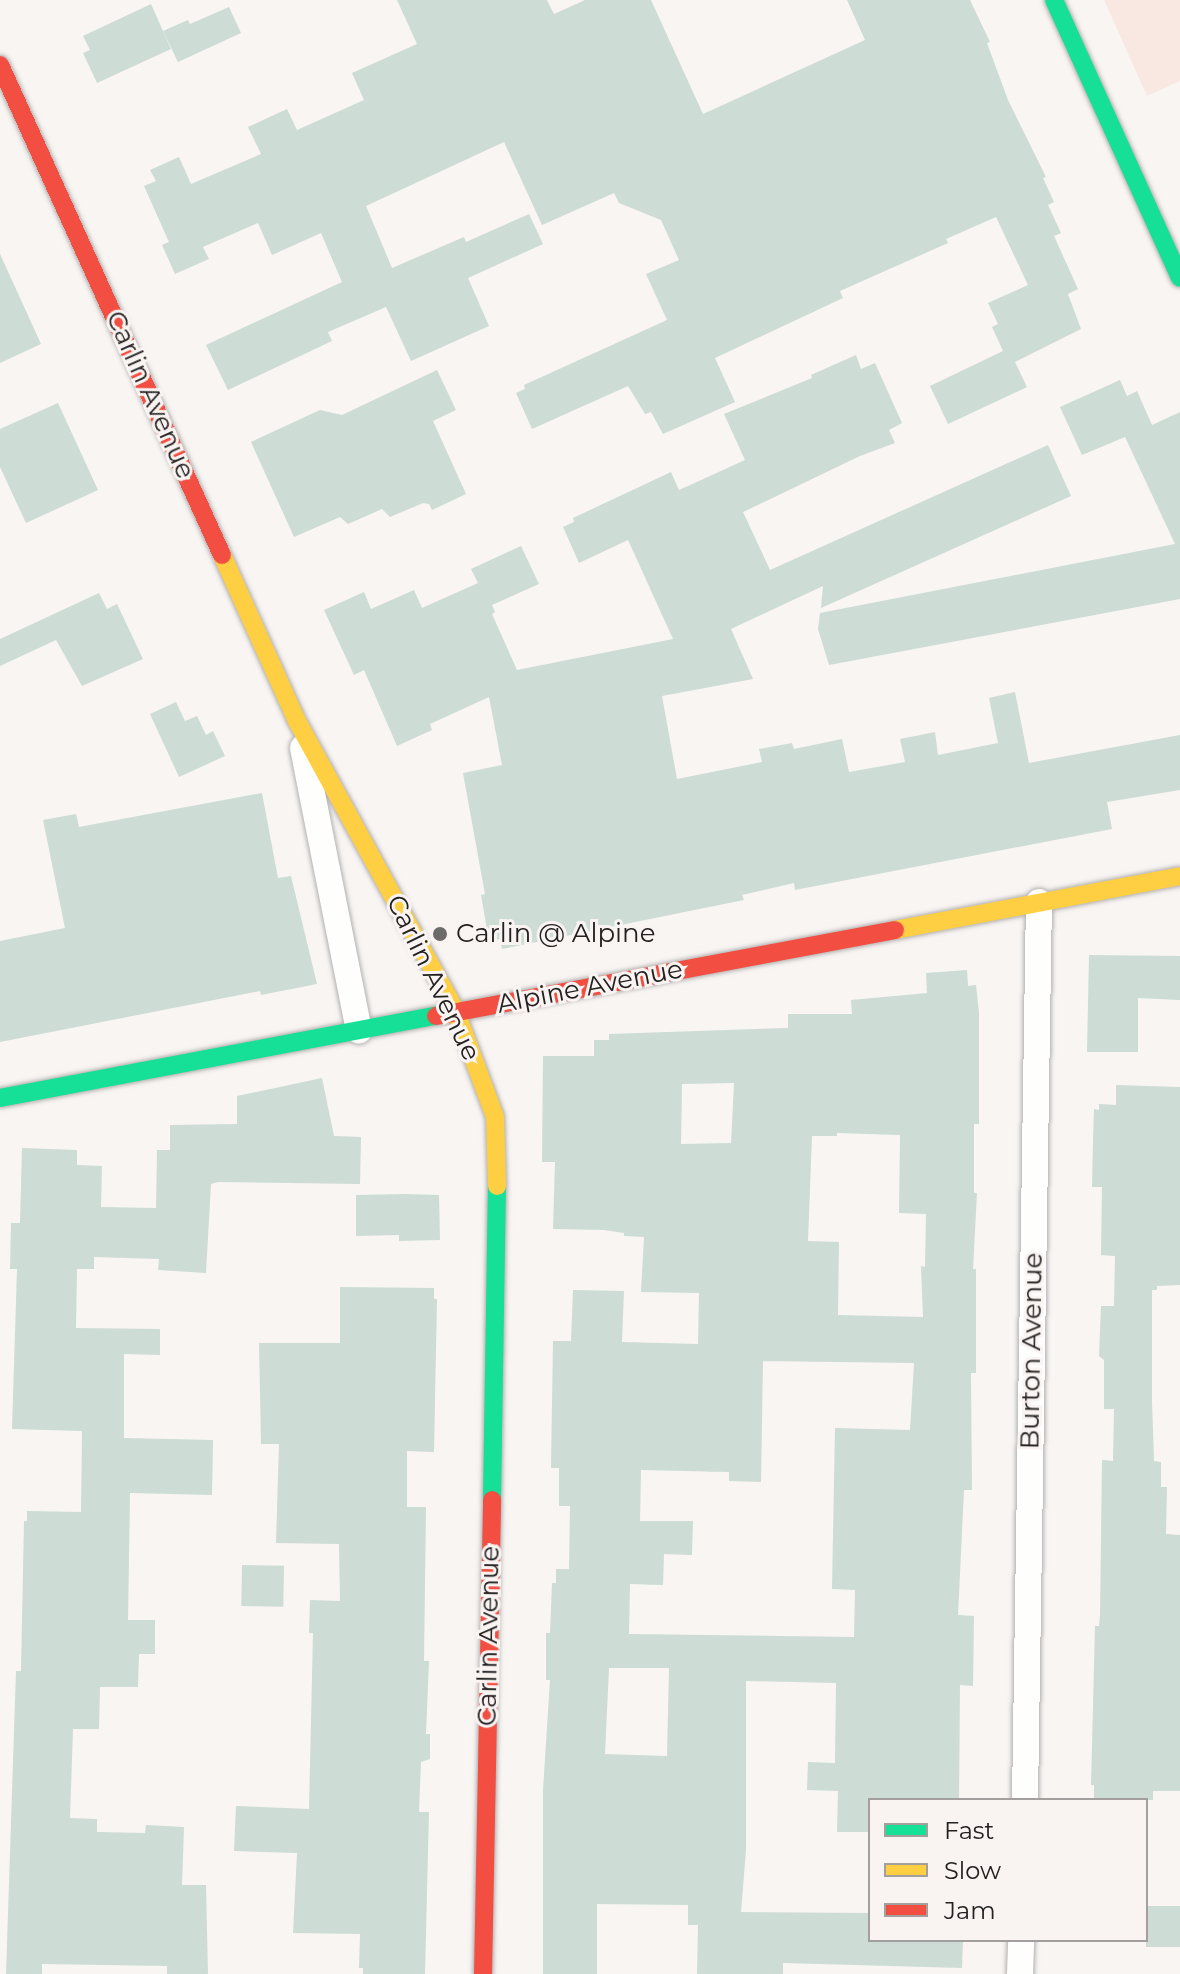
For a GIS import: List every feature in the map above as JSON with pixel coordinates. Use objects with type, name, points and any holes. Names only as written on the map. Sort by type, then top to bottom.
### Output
[{"type":"street","points":[[1054,0],[1180,278]]},
{"type":"street","name":"Carlin Avenue","points":[[0,65],[297,721],[456,1012],[492,1106],[498,1144],[483,1974]]},
{"type":"street","points":[[297,721],[359,1030]]},
{"type":"street","name":"Alpine Avenue","points":[[0,1098],[1180,876]]},
{"type":"street","name":"Burton Avenue","points":[[1025,1798],[1039,902]]},
{"type":"street","points":[[1020,1974],[1021,1942]]},
{"type":"shaded area","points":[[1104,0],[1180,0],[1180,81],[1147,96]]},
{"type":"building","points":[[397,0],[547,0],[554,14],[585,0],[651,0],[703,114],[865,40],[847,0],[970,0],[990,42],[987,43],[1008,100],[1046,177],[1043,178],[1054,202],[1048,205],[1061,233],[1054,236],[1078,289],[1068,294],[1081,329],[1015,362],[1027,387],[948,424],[930,386],[1003,351],[992,327],[998,324],[988,303],[1028,285],[996,217],[946,239],[948,243],[840,291],[843,298],[715,358],[735,402],[663,434],[651,412],[645,414],[628,386],[532,429],[516,393],[525,389],[524,385],[667,320],[646,274],[679,260],[661,220],[619,203],[614,193],[542,225],[504,142],[366,206],[392,268],[464,237],[466,242],[529,214],[543,244],[468,278],[489,326],[411,361],[386,307],[328,332],[332,341],[228,390],[206,345],[342,282],[321,233],[272,255],[258,223],[203,247],[209,259],[175,274],[162,245],[169,242],[144,186],[156,181],[150,170],[179,157],[191,184],[261,154],[248,127],[287,109],[297,130],[364,100],[352,73],[417,44]]},
{"type":"building","points":[[151,4],[171,49],[97,83],[83,53],[90,50],[83,36]]},
{"type":"building","points":[[229,7],[241,33],[178,62],[163,31],[188,20],[190,24]]},
{"type":"building","points":[[0,254],[41,344],[0,363]]},
{"type":"building","points":[[856,355],[861,369],[875,363],[902,423],[889,430],[895,443],[860,456],[743,512],[770,570],[1048,445],[1071,496],[821,608],[823,586],[731,629],[753,679],[662,696],[677,779],[762,762],[759,749],[792,743],[794,749],[842,739],[849,772],[905,762],[900,739],[935,732],[938,755],[998,743],[989,698],[1015,692],[1029,763],[1180,735],[1180,790],[1107,802],[1112,829],[795,890],[794,883],[742,895],[744,900],[502,949],[500,939],[489,941],[481,895],[485,894],[463,773],[502,765],[489,697],[430,724],[432,730],[397,746],[364,670],[354,675],[324,610],[364,592],[371,609],[414,590],[422,608],[478,583],[471,569],[521,546],[539,584],[492,605],[495,612],[492,614],[517,670],[673,639],[628,540],[579,563],[563,527],[574,522],[573,518],[671,472],[679,490],[745,460],[724,414],[812,378],[811,375]]},
{"type":"building","points":[[437,370],[456,410],[433,421],[466,494],[432,510],[429,504],[423,503],[390,517],[382,509],[348,524],[340,517],[294,537],[251,442],[320,410],[342,415]]},
{"type":"building","points":[[1120,380],[1127,396],[1137,391],[1152,425],[1180,412],[1180,599],[829,665],[818,629],[820,613],[1175,544],[1125,437],[1082,455],[1060,407]]},
{"type":"building","points":[[58,403],[98,490],[26,523],[0,467],[0,429]]},
{"type":"building","points":[[99,593],[107,609],[117,604],[143,659],[82,686],[56,640],[0,666],[0,639]]},
{"type":"building","points":[[176,702],[185,721],[197,716],[206,735],[213,731],[225,756],[179,777],[150,714]]},
{"type":"building","points":[[262,793],[278,878],[291,876],[317,984],[261,995],[260,991],[0,1042],[0,941],[65,928],[43,820],[76,814],[79,827]]},
{"type":"building","points":[[1089,955],[1180,956],[1180,1000],[1138,998],[1138,1052],[1087,1052]]},
{"type":"building","points":[[967,970],[968,986],[976,985],[979,1013],[979,1124],[974,1124],[974,1193],[977,1193],[973,1269],[976,1269],[976,1373],[971,1373],[972,1490],[964,1490],[958,1615],[974,1616],[973,1686],[960,1685],[959,1798],[868,1798],[868,1832],[837,1832],[838,1791],[807,1790],[808,1762],[835,1763],[836,1683],[746,1681],[746,1850],[741,1912],[868,1913],[868,1942],[963,1942],[962,1968],[783,1963],[783,1974],[697,1974],[698,1925],[688,1925],[688,1905],[597,1904],[597,1974],[543,1974],[543,1790],[550,1680],[546,1680],[546,1633],[550,1633],[552,1583],[556,1583],[556,1569],[569,1569],[570,1506],[559,1506],[559,1468],[551,1468],[553,1341],[571,1341],[573,1290],[624,1291],[622,1342],[698,1344],[699,1293],[641,1292],[644,1237],[624,1236],[624,1233],[604,1230],[553,1229],[555,1162],[542,1162],[543,1056],[594,1056],[594,1040],[609,1040],[609,1034],[788,1028],[788,1014],[852,1014],[851,1000],[927,993],[926,973]],"holes":[[[734,1083],[731,1143],[681,1144],[682,1084]],[[837,1133],[900,1135],[899,1213],[926,1214],[925,1267],[921,1266],[923,1317],[838,1315],[839,1242],[808,1241],[812,1136],[837,1136]],[[763,1361],[914,1363],[910,1430],[835,1428],[832,1589],[855,1590],[854,1637],[629,1634],[630,1584],[663,1585],[664,1554],[692,1555],[693,1521],[640,1521],[641,1470],[729,1472],[729,1481],[761,1482]],[[609,1668],[669,1668],[667,1756],[605,1754]]]},
{"type":"building","points":[[322,1078],[334,1136],[361,1137],[360,1184],[211,1184],[206,1273],[158,1270],[159,1259],[94,1257],[94,1269],[77,1269],[76,1328],[160,1329],[160,1355],[124,1354],[124,1438],[213,1440],[212,1495],[130,1493],[128,1620],[155,1620],[155,1654],[139,1654],[138,1687],[100,1687],[99,1729],[73,1729],[70,1818],[97,1819],[97,1832],[145,1833],[146,1825],[184,1827],[182,1885],[206,1885],[208,1974],[167,1974],[167,1966],[42,1964],[42,1974],[6,1974],[16,1671],[21,1671],[24,1521],[27,1521],[27,1511],[81,1512],[82,1431],[12,1429],[17,1269],[10,1269],[11,1223],[20,1223],[22,1148],[77,1150],[77,1165],[102,1166],[101,1207],[156,1208],[157,1150],[170,1150],[170,1125],[237,1124],[237,1096]]},
{"type":"building","points":[[1116,1085],[1180,1087],[1180,1285],[1157,1286],[1157,1290],[1152,1290],[1152,1401],[1154,1461],[1161,1462],[1161,1487],[1167,1487],[1166,1534],[1180,1535],[1180,1791],[1153,1791],[1153,1800],[1094,1798],[1094,1785],[1091,1785],[1095,1626],[1099,1626],[1100,1616],[1102,1460],[1113,1461],[1114,1409],[1104,1409],[1104,1360],[1099,1356],[1101,1306],[1114,1306],[1115,1256],[1101,1255],[1102,1187],[1092,1187],[1094,1109],[1099,1110],[1099,1104],[1116,1105]]},
{"type":"building","points":[[356,1195],[439,1195],[440,1240],[399,1241],[399,1235],[356,1236]]},
{"type":"building","points":[[340,1287],[434,1288],[434,1299],[437,1299],[434,1452],[407,1451],[407,1507],[426,1507],[424,1661],[429,1661],[426,1734],[430,1734],[430,1759],[421,1762],[419,1812],[429,1812],[425,1974],[363,1974],[363,1968],[359,1968],[360,1934],[293,1933],[297,1853],[234,1851],[236,1806],[309,1809],[313,1633],[309,1633],[310,1600],[340,1601],[339,1544],[276,1543],[279,1444],[261,1444],[259,1343],[340,1343]]},
{"type":"building","points":[[242,1565],[284,1566],[283,1607],[241,1606]]},
{"type":"building","points":[[1148,1906],[1180,1906],[1180,1947],[1146,1947]]},
{"type":"traffic: fast","points":[[1054,0],[1180,278]]},
{"type":"traffic: fast","points":[[0,1098],[436,1016]]},
{"type":"traffic: fast","points":[[492,1500],[497,1186]]},
{"type":"traffic: slow","points":[[222,555],[297,721],[456,1012],[495,1117],[497,1186]]},
{"type":"traffic: slow","points":[[895,930],[1180,876]]},
{"type":"traffic: jam","points":[[0,65],[222,555]]},
{"type":"traffic: jam","points":[[436,1016],[895,930]]},
{"type":"traffic: jam","points":[[483,1974],[492,1500]]},
{"type":"place","name":"Carlin @ Alpine","points":[[440,934]]}]
